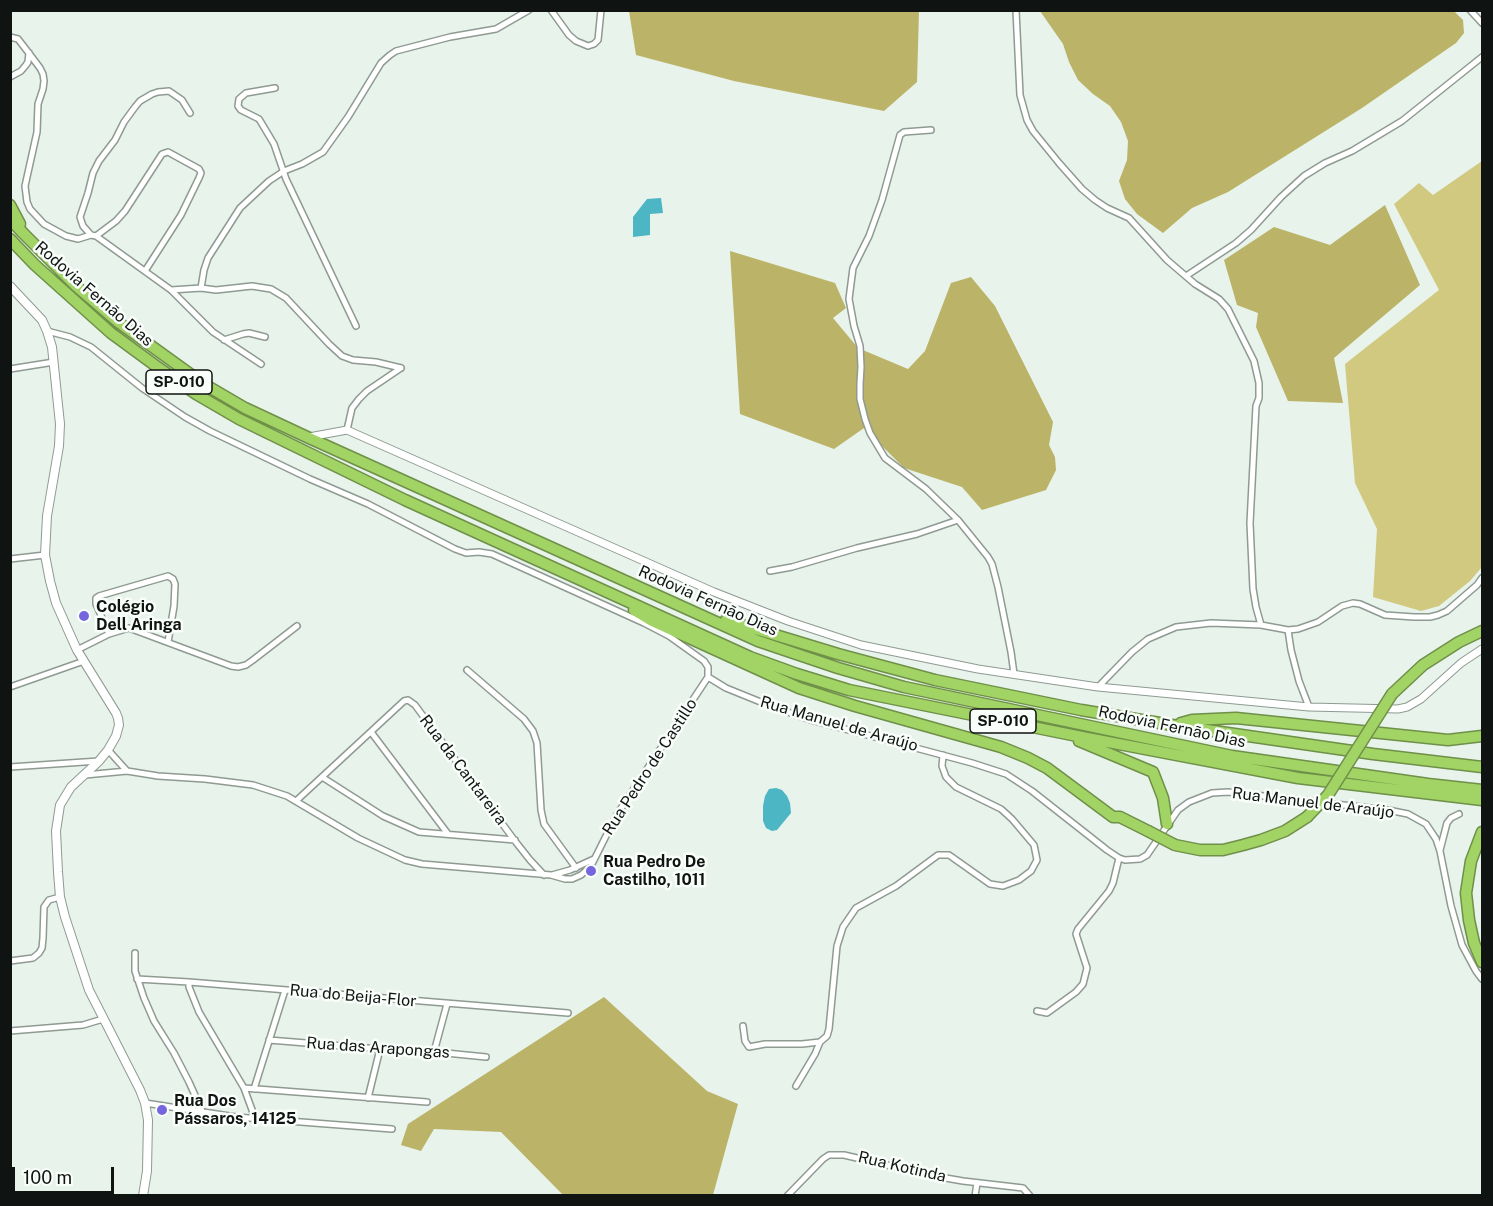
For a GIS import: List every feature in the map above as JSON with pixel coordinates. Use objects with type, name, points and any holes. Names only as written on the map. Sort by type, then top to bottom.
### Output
[{"type":"highway","points":[[10,205],[23,233]]},
{"type":"highway","name":"Rodovia Fernão Dias","points":[[10,219],[76,286],[118,322],[204,384],[245,408],[758,641],[904,687],[1232,756],[1482,790]]},
{"type":"highway","name":"Rodovia Fernão Dias","points":[[10,239],[43,273],[111,333],[196,394],[239,419],[405,500],[750,657],[849,690],[1054,731],[1298,778],[1482,800]]},
{"type":"highway","points":[[599,588],[651,621],[798,688],[1001,747],[1028,758],[1047,768],[1113,817],[1120,817],[1175,845],[1200,850],[1223,849],[1261,840],[1285,831],[1307,817],[1328,795],[1392,694],[1423,665],[1459,642],[1482,632]]},
{"type":"highway","points":[[677,604],[838,654],[935,681],[1081,710],[1172,725],[1482,767]]},
{"type":"highway","points":[[742,663],[812,678]]},
{"type":"highway","points":[[1172,725],[1192,720],[1236,718],[1448,740],[1482,736]]},
{"type":"highway","points":[[1054,731],[1153,772],[1163,798],[1167,824]]},
{"type":"highway","points":[[1482,832],[1471,861],[1466,893],[1474,943],[1482,962]]},
{"type":"main road","points":[[10,286],[42,320],[52,347],[60,424],[59,446],[47,516],[45,555],[50,581],[56,603],[77,650],[118,718],[116,736],[108,750],[82,775],[60,805],[56,831],[60,897],[64,917],[89,990],[145,1103],[148,1120],[147,1171],[143,1196]]},
{"type":"street","points":[[201,288],[208,258],[235,217],[253,195],[269,181],[284,171],[310,160],[329,146],[381,63],[390,55],[396,51],[450,37],[496,29],[529,10]]},
{"type":"street","points":[[551,10],[569,35],[588,46],[598,40],[601,10]]},
{"type":"street","points":[[1016,10],[1020,95],[1027,120],[1033,131],[1082,189],[1107,208],[1129,218],[1167,260],[1195,284],[1220,299],[1228,309],[1250,350],[1259,383],[1250,523],[1254,589],[1261,625]]},
{"type":"street","points":[[1470,10],[1482,23]]},
{"type":"street","points":[[10,37],[18,39],[43,74],[43,89],[38,104],[36,132],[25,186],[27,202],[38,218],[71,238],[78,239],[94,235],[116,221],[125,211],[162,154],[168,152],[199,169],[201,173],[181,215],[146,271]]},
{"type":"street","points":[[10,76],[27,65],[28,52]]},
{"type":"street","points":[[1186,276],[1236,243],[1304,177],[1402,121],[1482,57]]},
{"type":"street","points":[[275,88],[246,93],[239,99],[238,106],[241,110],[259,119],[274,144],[286,179],[356,326]]},
{"type":"street","points":[[190,113],[182,100],[169,92],[158,92],[140,101],[99,161],[93,173],[80,217],[83,226],[94,235],[171,290],[205,325],[224,340],[261,364]]},
{"type":"street","points":[[931,130],[904,132],[900,135],[882,200],[869,236],[853,268],[849,299],[860,346],[861,399],[870,433],[885,458],[926,489],[958,520],[992,564],[1014,674]]},
{"type":"street","points":[[171,290],[201,288],[216,290],[252,286],[271,288],[286,298],[342,356],[401,368],[359,399],[352,408],[347,430]]},
{"type":"street","points":[[47,332],[70,337],[91,347],[142,388],[210,431],[368,504],[455,549],[466,553],[492,554],[644,623],[675,640],[704,661],[708,667],[708,677]]},
{"type":"street","points":[[224,340],[249,333],[265,337]]},
{"type":"street","points":[[10,369],[54,362]]},
{"type":"street","points":[[307,437],[347,430],[714,592],[788,621],[861,645],[978,669],[1098,687],[1309,707],[1398,709],[1407,707],[1420,699],[1461,663],[1482,649]]},
{"type":"street","points":[[770,571],[917,534],[958,520]]},
{"type":"street","points":[[10,559],[45,555]]},
{"type":"street","points":[[109,634],[96,604],[96,598],[168,576],[175,584],[168,642]]},
{"type":"street","points":[[1098,687],[1148,639],[1176,627],[1211,623],[1298,629],[1318,622],[1342,606],[1353,603],[1385,615],[1414,617],[1438,615],[1455,605],[1482,578]]},
{"type":"street","points":[[77,650],[109,634],[129,628],[238,667],[246,665],[297,626]]},
{"type":"street","points":[[1288,630],[1299,681],[1309,707]]},
{"type":"street","points":[[10,687],[84,661]]},
{"type":"street","points":[[467,670],[525,719],[533,731],[537,743],[544,824],[576,868]]},
{"type":"street","name":"Rua Manuel de Araújo","points":[[708,677],[726,688],[811,720],[1006,774],[1032,791],[1119,858],[1133,860],[1147,855],[1178,810],[1189,802],[1212,793],[1228,792],[1408,814],[1426,824],[1436,839],[1462,945],[1482,979]]},
{"type":"street","name":"Rua Pedro de Castillo","points":[[594,859],[616,816],[708,677]]},
{"type":"street","name":"Rua da Cantareira","points":[[296,801],[404,701],[408,700],[412,702],[530,861],[547,875]]},
{"type":"street","points":[[371,732],[448,834]]},
{"type":"street","points":[[108,750],[127,771]]},
{"type":"street","points":[[796,1086],[820,1042],[827,1036],[837,946],[843,927],[856,908],[896,886],[938,855],[949,855],[990,884],[1003,886],[1019,880],[1031,871],[1037,860],[1034,845],[1012,819],[1001,809],[956,787],[946,777],[942,766],[943,755]]},
{"type":"street","points":[[10,767],[99,761]]},
{"type":"street","points":[[82,775],[127,771],[253,785],[296,801],[358,838],[405,860],[422,864],[572,879],[588,870],[594,859]]},
{"type":"street","points":[[322,777],[383,816],[409,828],[425,833],[515,840]]},
{"type":"street","points":[[1440,851],[1447,823],[1459,813]]},
{"type":"street","points":[[1037,1011],[1047,1013],[1076,992],[1083,984],[1087,968],[1076,934],[1113,883],[1119,858]]},
{"type":"street","points":[[547,875],[576,868],[594,859]]},
{"type":"street","points":[[10,961],[33,958],[39,953],[42,948],[44,907],[49,900],[60,897]]},
{"type":"street","points":[[135,952],[135,971],[150,1012],[174,1053],[202,1111]]},
{"type":"street","name":"Rua do Beija-Flor","points":[[137,979],[568,1013]]},
{"type":"street","points":[[189,982],[199,1012],[244,1088],[255,1118]]},
{"type":"street","points":[[254,1089],[285,990]]},
{"type":"street","points":[[434,1052],[447,1004]]},
{"type":"street","points":[[10,1031],[83,1025],[103,1019]]},
{"type":"street","points":[[742,1026],[745,1041],[749,1047],[765,1044],[820,1042]]},
{"type":"street","name":"Rua das Arapongas","points":[[269,1040],[486,1057]]},
{"type":"street","points":[[368,1098],[380,1049]]},
{"type":"street","points":[[244,1088],[426,1102]]},
{"type":"street","points":[[145,1103],[236,1117],[392,1129]]},
{"type":"street","name":"Rua Kotinda","points":[[787,1196],[829,1155],[851,1156],[906,1170],[977,1183],[1023,1188],[1030,1196]]},
{"type":"street","points":[[975,1196],[977,1183]]},
{"type":"shaded area","points":[[1453,10],[1463,20],[1464,33],[1456,43],[1362,108],[1228,192],[1192,208],[1163,233],[1137,214],[1125,199],[1119,181],[1127,160],[1128,141],[1121,122],[1110,106],[1078,80],[1063,44],[1040,11]]},
{"type":"shaded area","points":[[629,11],[919,11],[917,82],[884,111],[734,81],[636,55]]},
{"type":"shaded area","points":[[1482,161],[1482,567],[1470,581],[1439,606],[1421,611],[1373,597],[1377,529],[1355,483],[1345,364],[1439,290],[1394,204],[1419,183],[1433,195]]},
{"type":"shaded area","points":[[1385,205],[1420,285],[1334,358],[1343,403],[1288,401],[1256,327],[1258,313],[1237,305],[1224,260],[1274,227],[1330,245]]},
{"type":"shaded area","points":[[730,251],[835,283],[846,308],[833,318],[858,348],[908,369],[925,351],[951,283],[971,277],[995,306],[1053,422],[1049,445],[1055,457],[1056,470],[1046,490],[982,510],[962,487],[904,468],[864,428],[834,449],[740,414]]},
{"type":"shaded area","points":[[604,997],[707,1091],[738,1104],[713,1195],[563,1195],[501,1132],[434,1129],[421,1151],[401,1145],[408,1124]]},
{"type":"water","points":[[661,198],[663,213],[650,214],[650,235],[633,237],[633,217],[647,199]]},
{"type":"water","points":[[769,789],[782,790],[787,796],[791,813],[777,830],[772,831],[766,828],[763,821],[763,806]]},
{"type":"place","name":"Colégio Dell Aringa","points":[[84,616]]},
{"type":"place","name":"Rua Pedro De Castilho, 1011","points":[[591,871]]},
{"type":"place","name":"Rua Dos Pássaros, 14125","points":[[162,1110]]}]
